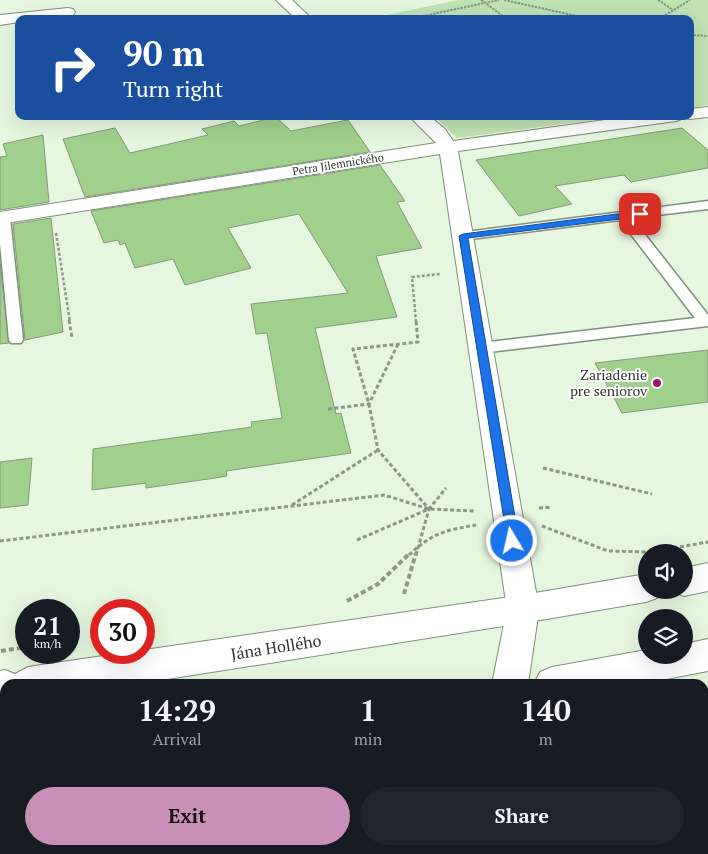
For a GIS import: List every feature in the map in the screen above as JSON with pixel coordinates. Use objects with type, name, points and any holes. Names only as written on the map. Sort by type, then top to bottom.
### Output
[{"type":"street","points":[[283,0],[300,15]]},
{"type":"street","points":[[34,15],[67,10]]},
{"type":"street","points":[[0,20],[15,18]]},
{"type":"street","points":[[694,114],[708,112]]},
{"type":"street","points":[[423,120],[449,146],[523,610],[511,679]]},
{"type":"street","name":"Petra Jilemnického","points":[[2,218],[449,146],[646,120]]},
{"type":"street","points":[[693,580],[708,578]]},
{"type":"street","name":"Jána Hollého","points":[[61,679],[523,610],[638,589]]},
{"type":"street","points":[[579,679],[708,655]]},
{"type":"lane","points":[[463,236],[708,205]]},
{"type":"lane","points":[[624,216],[707,321]]},
{"type":"lane","points":[[2,218],[16,340]]},
{"type":"lane","points":[[481,348],[707,321]]},
{"type":"path","points":[[481,0],[502,15]]},
{"type":"path","points":[[428,15],[499,0]]},
{"type":"path","points":[[504,0],[572,15]]},
{"type":"path","points":[[658,0],[673,10]]},
{"type":"path","points":[[665,15],[690,0]]},
{"type":"path","points":[[694,35],[708,36]]},
{"type":"path","points":[[53,210],[72,338]]},
{"type":"path","points":[[429,509],[378,450],[369,404],[353,350],[418,342],[412,277],[445,273]]},
{"type":"path","points":[[369,404],[398,343]]},
{"type":"path","points":[[328,409],[369,404]]},
{"type":"path","points":[[290,506],[378,450]]},
{"type":"path","points":[[543,468],[652,494]]},
{"type":"path","points":[[402,599],[429,509],[446,488]]},
{"type":"path","points":[[0,541],[384,495],[429,509],[484,512]]},
{"type":"path","points":[[357,540],[429,509]]},
{"type":"path","points":[[338,602],[348,601],[378,584],[420,544],[445,530],[480,524],[540,525],[608,551],[650,552],[708,542]]},
{"type":"path","points":[[0,651],[15,649]]},
{"type":"green space","points":[[458,0],[708,0],[708,105],[694,107],[694,15],[387,15]]},
{"type":"green space","points":[[438,120],[594,120],[457,138]]},
{"type":"building","points":[[264,120],[279,120],[291,131],[348,120],[370,152],[85,197],[63,139],[115,128],[130,153],[208,135],[202,129],[234,121],[239,126]]},
{"type":"building","points":[[682,128],[708,150],[708,168],[631,182],[624,175],[555,186],[572,204],[519,216],[476,160]]},
{"type":"building","points":[[43,135],[49,202],[0,210],[0,157],[7,156],[3,144]]},
{"type":"building","points":[[380,165],[405,201],[397,202],[422,248],[376,256],[397,317],[315,328],[336,414],[341,413],[351,453],[226,471],[227,476],[146,488],[146,483],[92,490],[93,449],[252,427],[251,422],[282,418],[267,333],[256,334],[251,304],[348,293],[299,214],[228,228],[251,268],[185,285],[173,259],[135,268],[125,243],[120,245],[118,240],[104,243],[91,211]]},
{"type":"building","points":[[51,218],[63,332],[25,340],[13,224]]},
{"type":"building","points":[[0,263],[9,343],[0,344]]},
{"type":"building","name":"Zariadenie pre seniorov","points":[[708,350],[708,402],[622,413],[595,363]]},
{"type":"building","points":[[32,458],[28,505],[0,508],[0,462]]},
{"type":"place","name":"Zariadenie pre seniorov","points":[[657,383]]},
{"type":"route","points":[[512,541],[463,236],[640,214]]}]
